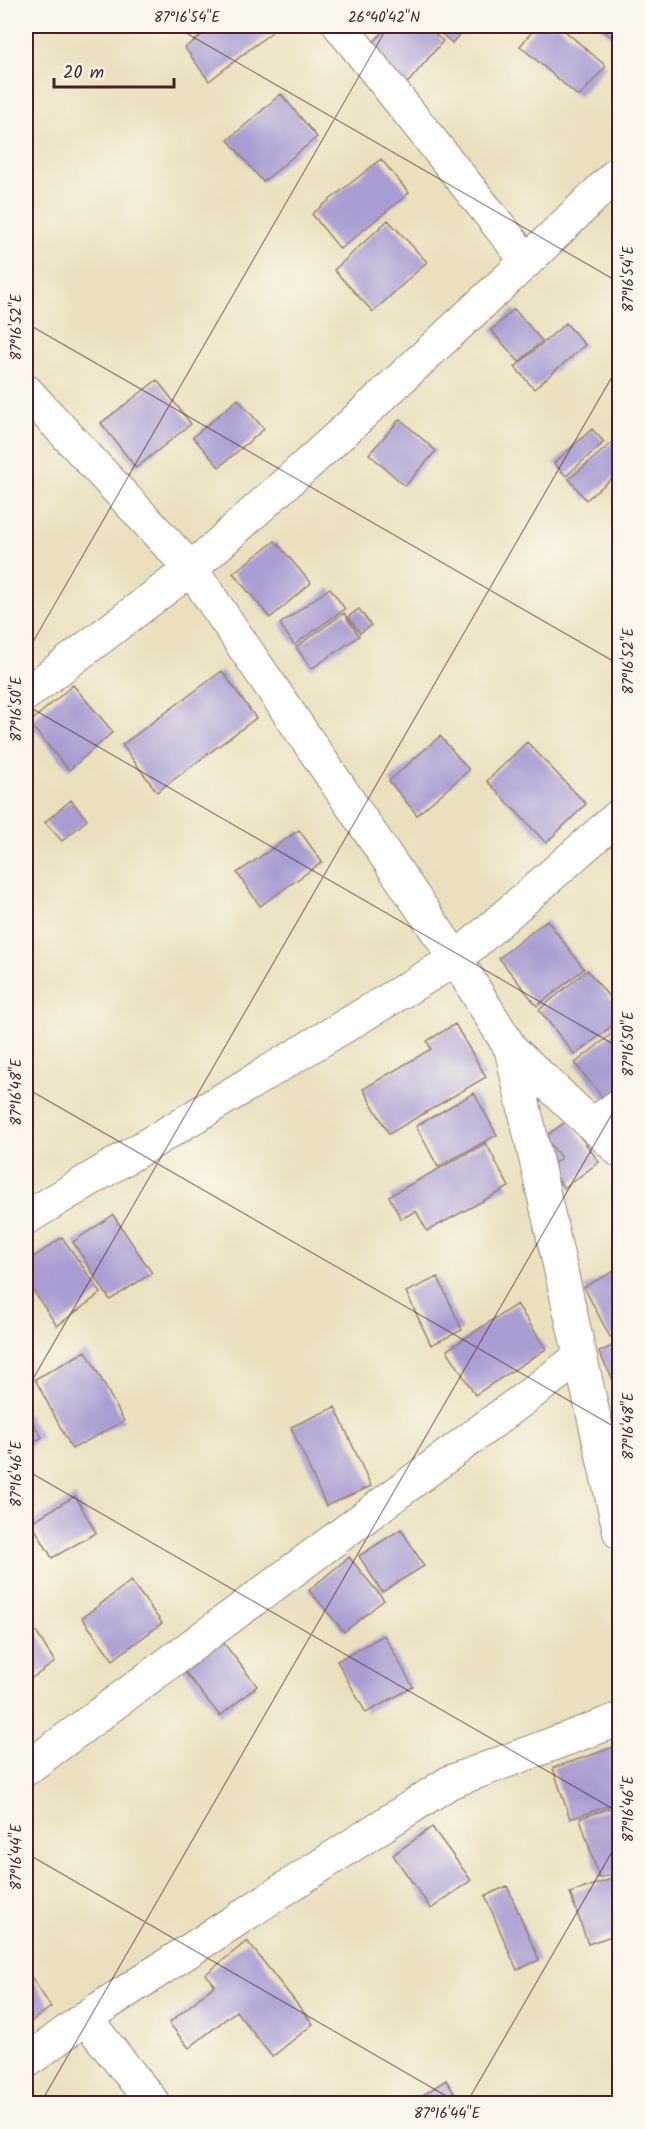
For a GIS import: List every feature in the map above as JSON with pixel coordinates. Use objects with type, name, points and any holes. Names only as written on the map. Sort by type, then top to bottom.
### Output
[{"type":"street","points":[[340,26],[527,261]]},
{"type":"street","points":[[26,694],[191,569],[363,414],[620,171]]},
{"type":"street","points":[[26,392],[191,569],[456,959],[510,1049],[620,1151]]},
{"type":"street","points":[[26,1218],[456,959],[620,815]]},
{"type":"street","points":[[510,1049],[620,1533]]},
{"type":"street","points":[[592,1125],[620,1105]]},
{"type":"street","points":[[26,1769],[580,1357]]},
{"type":"street","points":[[26,2062],[85,2018],[450,1782],[620,1719]]},
{"type":"street","points":[[85,2018],[154,2103]]},
{"type":"building","points":[[214,26],[267,26],[272,32],[209,81],[185,48]]},
{"type":"building","points":[[388,26],[425,26],[443,41],[405,86],[365,52]]},
{"type":"building","points":[[433,26],[467,26],[452,43]]},
{"type":"building","points":[[537,26],[559,26],[606,66],[579,97],[520,46]]},
{"type":"building","points":[[598,26],[620,26],[620,44]]},
{"type":"building","points":[[281,94],[317,137],[263,182],[228,140]]},
{"type":"building","points":[[381,159],[409,193],[340,249],[312,214]]},
{"type":"building","points":[[388,220],[427,262],[373,312],[334,270]]},
{"type":"building","points":[[514,309],[542,341],[519,362],[491,330]]},
{"type":"building","points":[[566,323],[585,345],[534,389],[515,367]]},
{"type":"building","points":[[157,380],[191,424],[136,468],[101,423]]},
{"type":"building","points":[[238,399],[264,429],[219,467],[193,437]]},
{"type":"building","points":[[400,419],[436,451],[405,486],[369,454]]},
{"type":"building","points":[[592,429],[604,442],[566,476],[554,463]]},
{"type":"building","points":[[618,438],[620,472],[586,500],[569,479]]},
{"type":"building","points":[[275,541],[311,583],[270,618],[233,573]]},
{"type":"building","points":[[330,588],[345,609],[294,645],[280,624]]},
{"type":"building","points":[[359,609],[371,625],[360,633],[348,617]]},
{"type":"building","points":[[344,613],[359,636],[311,669],[296,647]]},
{"type":"building","points":[[222,671],[256,718],[157,792],[122,745]]},
{"type":"building","points":[[73,685],[113,732],[69,770],[29,723]]},
{"type":"building","points":[[440,736],[469,770],[417,815],[389,781]]},
{"type":"building","points":[[527,742],[586,804],[546,843],[487,781]]},
{"type":"building","points":[[71,800],[87,820],[62,841],[45,822]]},
{"type":"building","points":[[299,830],[322,862],[260,906],[237,873]]},
{"type":"building","points":[[547,920],[584,969],[537,1006],[499,958]]},
{"type":"building","points":[[587,970],[620,1010],[620,1019],[575,1055],[539,1010]]},
{"type":"building","points":[[455,1024],[486,1077],[389,1134],[363,1089],[431,1049],[427,1041]]},
{"type":"building","points":[[618,1029],[620,1031],[620,1089],[605,1101],[575,1063]]},
{"type":"building","points":[[474,1093],[497,1135],[438,1167],[416,1126]]},
{"type":"building","points":[[568,1120],[599,1162],[564,1188],[549,1167],[561,1158],[545,1137]]},
{"type":"building","points":[[486,1143],[509,1187],[427,1231],[416,1211],[401,1219],[389,1196]]},
{"type":"building","points":[[113,1215],[152,1273],[110,1300],[73,1242]]},
{"type":"building","points":[[62,1237],[101,1293],[57,1326],[26,1280],[26,1263]]},
{"type":"building","points":[[620,1268],[620,1331],[610,1337],[584,1287]]},
{"type":"building","points":[[438,1277],[462,1330],[431,1345],[406,1292]]},
{"type":"building","points":[[517,1304],[546,1349],[475,1395],[447,1350]]},
{"type":"building","points":[[620,1342],[620,1394],[599,1352]]},
{"type":"building","points":[[86,1351],[124,1421],[72,1449],[35,1379]]},
{"type":"building","points":[[335,1407],[371,1486],[326,1506],[291,1427]]},
{"type":"building","points":[[620,1410],[620,1452],[617,1453],[599,1422]]},
{"type":"building","points":[[26,1412],[42,1437],[26,1448]]},
{"type":"building","points":[[75,1496],[96,1533],[52,1558],[31,1522]]},
{"type":"building","points":[[401,1529],[424,1566],[382,1592],[359,1556]]},
{"type":"building","points":[[349,1557],[384,1600],[344,1632],[309,1590]]},
{"type":"building","points":[[131,1581],[162,1623],[113,1660],[82,1618]]},
{"type":"building","points":[[26,1616],[55,1662],[26,1682]]},
{"type":"building","points":[[384,1635],[413,1687],[366,1713],[337,1661]]},
{"type":"building","points":[[219,1637],[257,1686],[220,1716],[181,1667]]},
{"type":"building","points":[[620,1745],[620,1802],[570,1819],[553,1768]]},
{"type":"building","points":[[620,1805],[620,1872],[599,1878],[580,1818]]},
{"type":"building","points":[[432,1827],[471,1880],[431,1909],[393,1855]]},
{"type":"building","points":[[620,1876],[620,1933],[588,1944],[570,1893]]},
{"type":"building","points":[[507,1886],[539,1960],[517,1970],[485,1896]]},
{"type":"building","points":[[247,1941],[313,2024],[272,2057],[236,2011],[189,2048],[169,2023],[215,1985],[206,1974]]},
{"type":"building","points":[[26,1969],[51,2007],[26,2025]]},
{"type":"building","points":[[446,2080],[461,2104],[409,2104]]}]
